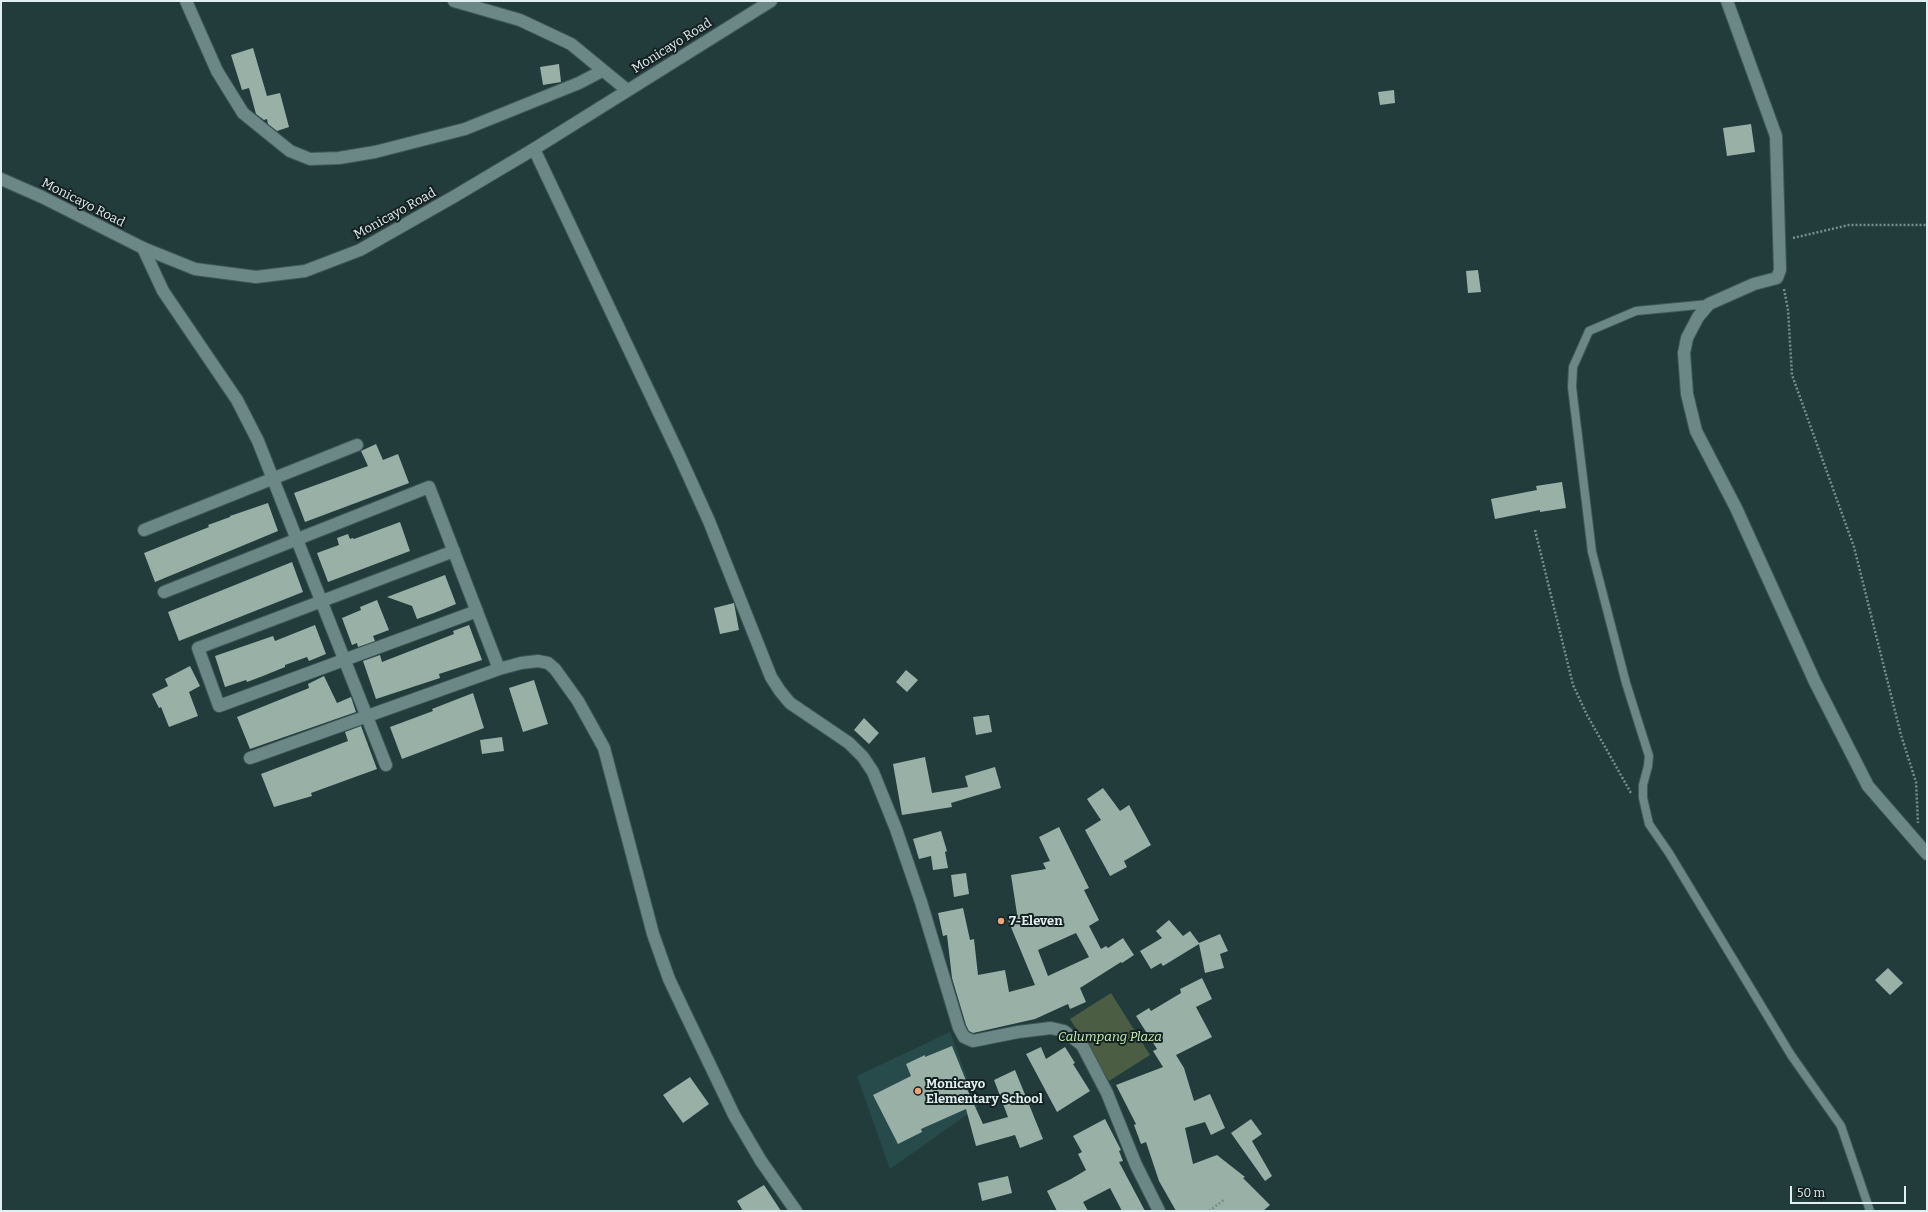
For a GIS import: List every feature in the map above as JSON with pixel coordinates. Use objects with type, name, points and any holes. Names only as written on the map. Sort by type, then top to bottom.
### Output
[{"type":"street","points":[[186,1],[217,71],[243,113],[290,151],[310,159],[339,158],[375,152],[465,129],[579,83],[602,71]]},
{"type":"street","points":[[454,1],[520,20],[571,44],[627,90]]},
{"type":"street","name":"Monicayo Road","points":[[1,179],[42,197],[142,248],[195,269],[256,277],[305,271],[360,250],[534,149],[771,1]]},
{"type":"street","points":[[1727,1],[1776,136],[1780,270],[1777,278],[1754,284],[1709,304],[1698,316],[1687,338],[1684,352],[1687,394],[1696,431],[1736,508],[1815,682],[1868,786],[1923,850]]},
{"type":"street","points":[[534,149],[712,528],[771,677],[790,703],[849,743],[863,757],[873,772],[896,829],[921,902],[959,1028],[964,1037],[973,1041],[1024,1031],[1051,1028],[1064,1031],[1082,1044],[1107,1093],[1136,1165],[1159,1211]]},
{"type":"street","points":[[142,248],[163,292],[237,400],[258,441],[386,765]]},
{"type":"street","points":[[144,530],[356,445]]},
{"type":"street","points":[[164,592],[429,487],[499,669]]},
{"type":"street","points":[[454,551],[198,648],[219,706],[477,611]]},
{"type":"street","points":[[250,758],[499,669],[521,663],[538,661],[548,663],[555,669],[578,701],[604,748],[653,934],[670,979],[706,1059],[734,1115],[761,1161],[796,1211]]},
{"type":"lane","points":[[1709,304],[1636,311],[1588,331],[1573,367],[1572,387],[1592,552],[1626,683],[1648,756],[1648,766],[1643,785],[1643,798],[1649,824],[1669,853],[1791,1056],[1841,1126],[1870,1211]]},
{"type":"path","points":[[1780,240],[1849,225],[1927,225]]},
{"type":"path","points":[[1780,270],[1788,310],[1792,375],[1854,547],[1901,736],[1916,782],[1923,850]]},
{"type":"path","points":[[1536,530],[1573,685],[1587,715],[1633,797]]},
{"type":"path","points":[[1209,1211],[1224,1200]]},
{"type":"shaded area","name":"Monicayo Elementary School","points":[[950,1032],[978,1107],[890,1169],[857,1076]]},
{"type":"green space","name":"Calumpang Plaza","points":[[1111,993],[1150,1055],[1109,1081],[1070,1019]]},
{"type":"building","points":[[253,48],[267,96],[280,93],[289,127],[277,131],[268,124],[267,119],[264,120],[256,114],[249,88],[242,90],[231,55]]},
{"type":"building","points":[[559,64],[561,82],[543,85],[540,67]]},
{"type":"building","points":[[1394,90],[1395,103],[1380,105],[1378,92]]},
{"type":"building","points":[[1751,124],[1755,152],[1727,156],[1723,128]]},
{"type":"building","points":[[1478,270],[1481,292],[1468,293],[1466,271]]},
{"type":"building","points":[[376,444],[383,460],[398,454],[409,483],[305,522],[294,493],[368,466],[361,451]]},
{"type":"building","points":[[1562,482],[1566,508],[1540,512],[1540,510],[1495,519],[1491,499],[1537,490],[1536,486]]},
{"type":"building","points":[[268,503],[278,531],[155,582],[144,553],[209,527],[208,525],[230,516]]},
{"type":"building","points":[[400,522],[410,551],[328,582],[317,553],[339,545],[337,538],[348,534],[350,539],[354,539]]},
{"type":"building","points":[[292,562],[303,592],[179,641],[168,612]]},
{"type":"building","points":[[445,575],[456,604],[434,613],[417,619],[412,606],[387,597]]},
{"type":"building","points":[[377,600],[389,630],[373,636],[375,641],[358,647],[357,643],[352,645],[342,618],[361,610],[360,607]]},
{"type":"building","points":[[734,603],[739,630],[720,634],[714,608]]},
{"type":"building","points":[[315,625],[326,654],[309,661],[307,657],[247,682],[246,680],[225,687],[215,656],[273,636],[275,641]]},
{"type":"building","points":[[469,625],[482,660],[439,674],[440,678],[376,699],[363,661],[380,655],[382,662],[454,634],[453,631]]},
{"type":"building","points":[[190,666],[200,686],[189,692],[198,716],[169,727],[161,707],[159,708],[152,694],[168,686],[165,679]]},
{"type":"building","points":[[906,670],[918,680],[907,692],[896,682]]},
{"type":"building","points":[[324,676],[337,703],[351,697],[356,712],[250,749],[237,717],[309,688],[308,684]]},
{"type":"building","points":[[534,680],[548,724],[523,732],[509,688]]},
{"type":"building","points":[[473,693],[484,728],[402,759],[390,727],[433,711],[432,709]]},
{"type":"building","points":[[989,715],[992,732],[976,735],[973,717]]},
{"type":"building","points":[[864,718],[879,733],[869,744],[854,730]]},
{"type":"building","points":[[361,726],[377,769],[311,793],[312,796],[274,807],[261,774],[348,741],[345,732]]},
{"type":"building","points":[[502,737],[504,751],[482,754],[480,740]]},
{"type":"building","points":[[925,757],[932,793],[968,787],[965,776],[995,767],[1001,788],[951,803],[952,807],[902,815],[893,764]]},
{"type":"building","points":[[1103,788],[1120,811],[1129,805],[1151,845],[1124,861],[1127,867],[1110,876],[1085,830],[1101,820],[1087,799]]},
{"type":"building","points":[[1059,827],[1089,888],[1084,890],[1099,920],[1089,926],[1101,949],[1106,946],[1108,948],[1123,938],[1134,955],[1080,988],[1086,1002],[1070,1009],[1068,1004],[1035,1019],[973,1033],[969,1031],[966,1025],[952,978],[947,935],[943,936],[938,913],[963,908],[970,940],[974,939],[978,975],[1005,970],[1009,992],[1035,985],[1008,920],[1017,914],[1011,875],[1046,869],[1043,863],[1050,861],[1039,837]],"holes":[[[1076,933],[1089,957],[1048,976],[1038,950]]]},
{"type":"building","points":[[941,831],[947,851],[945,852],[948,868],[933,870],[931,856],[919,859],[913,839]]},
{"type":"building","points":[[966,873],[969,894],[954,897],[951,875]]},
{"type":"building","points":[[1169,920],[1183,936],[1190,931],[1199,943],[1220,934],[1228,951],[1220,954],[1224,968],[1205,973],[1199,944],[1163,966],[1161,963],[1151,969],[1140,951],[1162,938],[1156,931]]},
{"type":"building","points":[[1888,968],[1903,983],[1890,995],[1875,980]]},
{"type":"building","points":[[1202,978],[1212,999],[1196,1007],[1212,1037],[1176,1055],[1184,1068],[1194,1101],[1210,1094],[1225,1128],[1211,1135],[1205,1122],[1185,1128],[1193,1164],[1217,1155],[1245,1177],[1243,1178],[1270,1205],[1263,1211],[1176,1211],[1159,1181],[1146,1142],[1141,1144],[1134,1125],[1136,1124],[1116,1085],[1163,1067],[1153,1051],[1157,1049],[1136,1016],[1149,1008],[1151,1011],[1181,993],[1180,989]]},
{"type":"building","points":[[952,1046],[969,1088],[967,1089],[983,1124],[1008,1117],[994,1080],[1015,1070],[1043,1139],[1020,1148],[1015,1135],[976,1146],[966,1109],[921,1129],[922,1132],[898,1144],[873,1095],[911,1076],[906,1064],[925,1055],[925,1057]]},
{"type":"building","points":[[1041,1047],[1046,1059],[1065,1047],[1075,1063],[1073,1064],[1090,1091],[1057,1112],[1026,1054]]},
{"type":"building","points":[[690,1077],[709,1104],[683,1123],[663,1095]]},
{"type":"building","points":[[1105,1119],[1121,1150],[1119,1151],[1123,1161],[1119,1162],[1145,1211],[1122,1211],[1110,1188],[1083,1202],[1088,1211],[1057,1211],[1047,1191],[1086,1170],[1078,1154],[1082,1152],[1073,1136]]},
{"type":"building","points":[[1251,1119],[1262,1134],[1252,1141],[1272,1176],[1265,1181],[1231,1133]]},
{"type":"building","points":[[1008,1176],[1012,1193],[982,1201],[978,1183]]},
{"type":"building","points":[[764,1185],[781,1211],[743,1211],[737,1201]]},
{"type":"place","name":"7-Eleven","points":[[1001,921]]},
{"type":"place","name":"Monicayo Elementary School","points":[[918,1091]]}]
